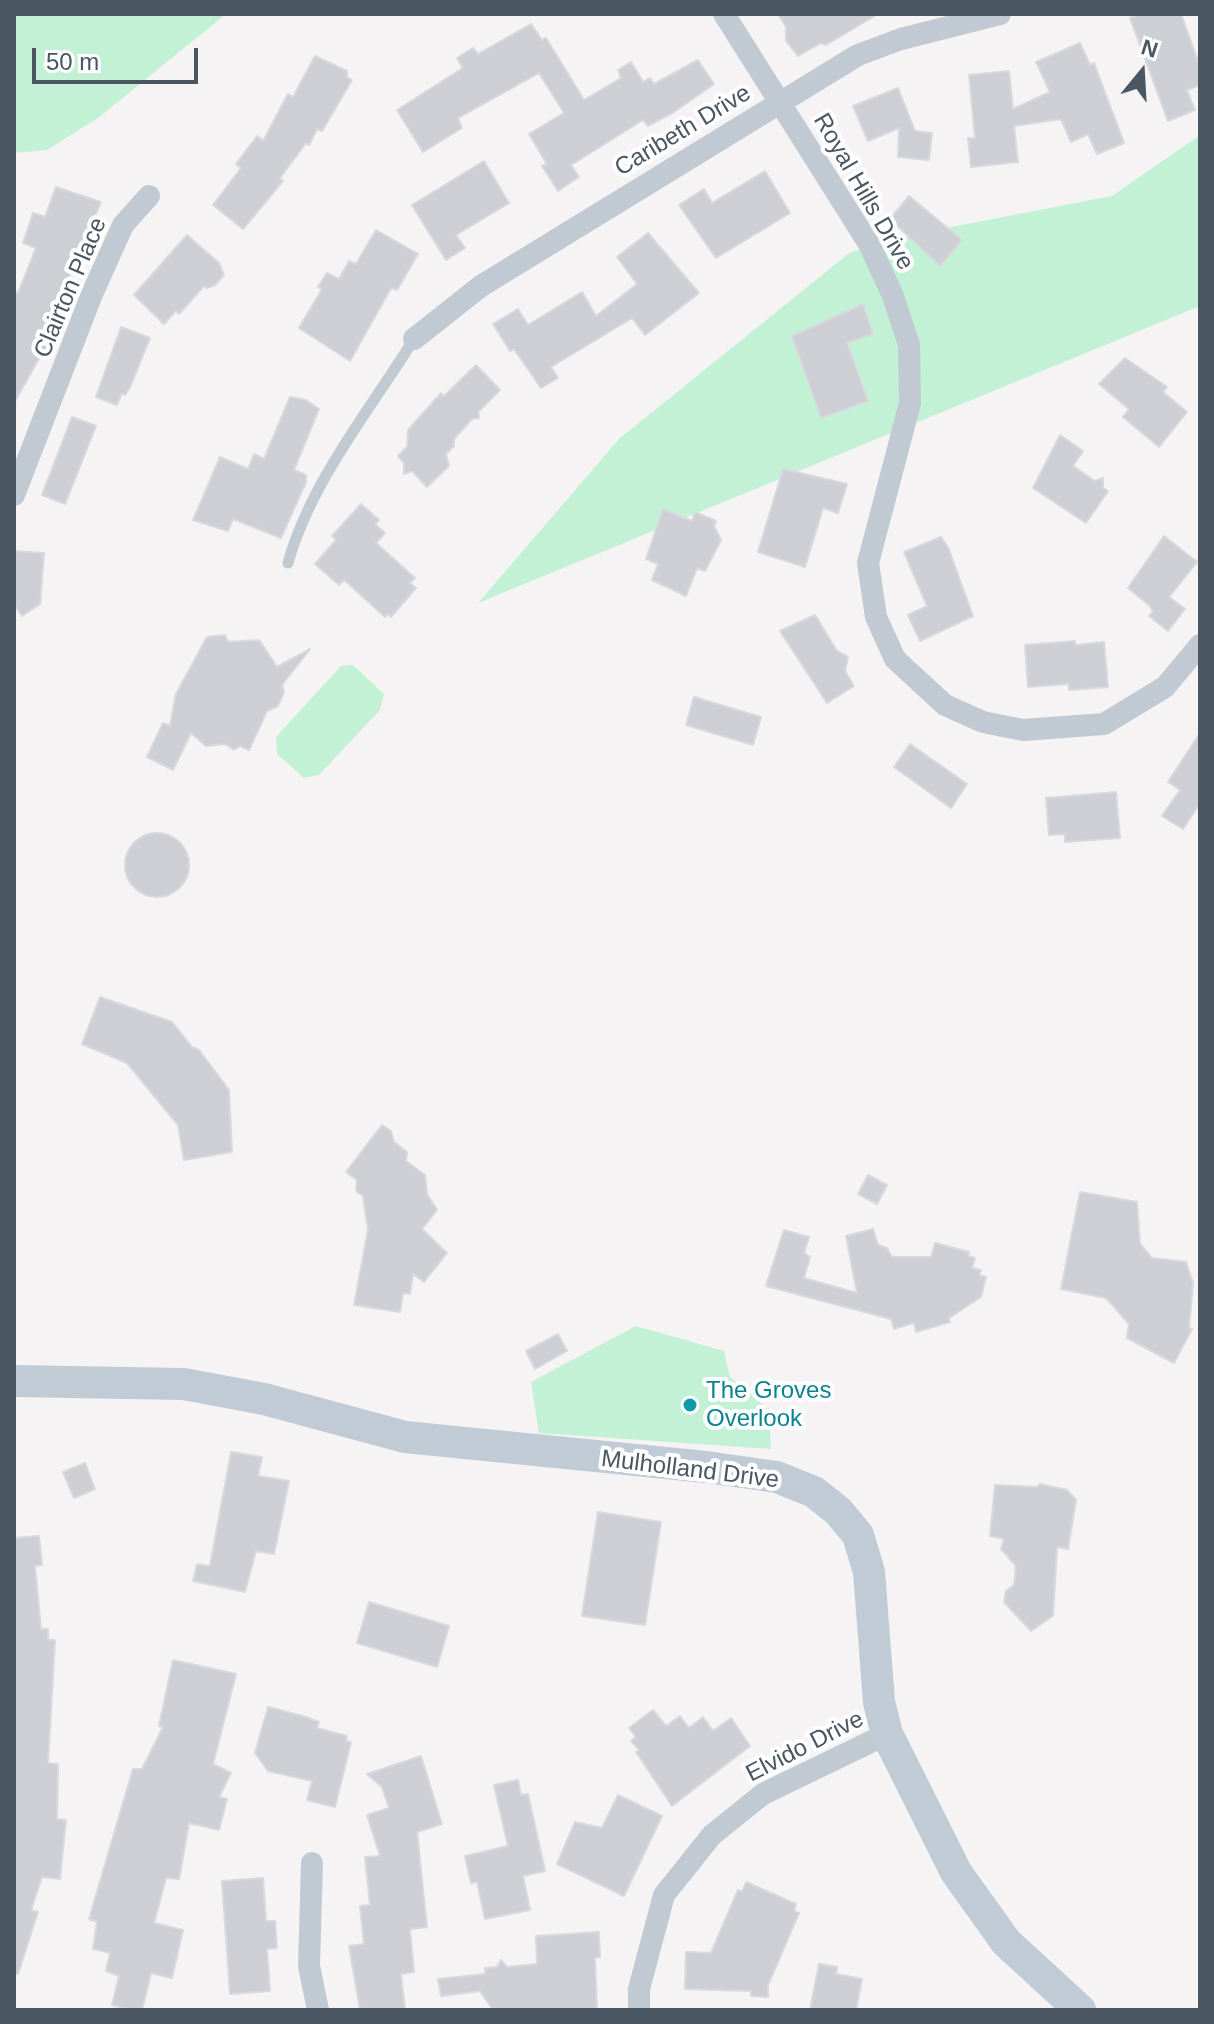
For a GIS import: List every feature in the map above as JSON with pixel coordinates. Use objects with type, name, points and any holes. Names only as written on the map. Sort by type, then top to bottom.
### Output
[{"type":"main road","name":"Mulholland Drive","points":[[14,1381],[184,1384],[264,1399],[405,1437],[706,1467],[777,1477],[814,1492],[838,1511],[858,1535],[869,1572],[879,1702],[887,1734],[965,1883],[1006,1942],[1080,2010]]},
{"type":"street","name":"Royal Hills Drive","points":[[724,14],[869,244],[893,296],[909,345],[908,414],[868,563],[876,617],[895,659],[945,705],[983,722],[1023,730],[1104,724],[1165,687],[1200,645]]},
{"type":"street","name":"Caribeth Drive","points":[[414,339],[481,286],[858,55],[901,39],[1000,14]]},
{"type":"street","name":"Clairton Place","points":[[14,495],[123,225],[149,196]]},
{"type":"street","name":"Elvido Drive","points":[[639,2010],[639,1989],[664,1895],[712,1835],[763,1794],[887,1734]]},
{"type":"street","points":[[312,1863],[309,1966],[318,2010]]},
{"type":"lane","points":[[288,563],[296,535],[315,494],[414,339]]},
{"type":"green space","points":[[14,14],[226,14],[98,118],[47,150],[14,153]]},
{"type":"green space","points":[[1200,135],[1200,306],[478,603],[619,439],[848,254],[884,240],[1112,196]]},
{"type":"green space","points":[[353,665],[384,694],[380,710],[319,775],[304,778],[277,754],[276,737],[341,666]]},
{"type":"green space","points":[[636,1326],[724,1351],[730,1377],[769,1410],[771,1449],[539,1433],[531,1382]]},
{"type":"building","points":[[778,14],[878,14],[826,45],[821,43],[798,56],[786,41],[786,27]]},
{"type":"building","points":[[1140,14],[1181,14],[1200,67],[1200,85],[1187,90],[1195,110],[1168,121],[1130,18]]},
{"type":"building","points":[[531,24],[542,40],[546,38],[584,100],[621,78],[618,70],[631,62],[643,82],[650,78],[654,84],[698,60],[714,84],[674,112],[648,126],[643,120],[571,165],[579,177],[558,191],[542,166],[547,164],[529,134],[564,113],[539,73],[458,118],[462,128],[423,152],[397,110],[463,68],[457,58],[473,48],[478,54]]},
{"type":"building","points":[[1080,43],[1090,65],[1094,63],[1124,143],[1097,154],[1088,134],[1071,142],[1061,119],[1014,126],[1018,162],[971,167],[968,138],[975,138],[969,75],[1009,71],[1013,109],[1050,92],[1036,62]]},
{"type":"building","points":[[315,56],[347,71],[347,77],[352,80],[322,131],[317,129],[309,145],[306,143],[280,178],[283,181],[243,229],[213,205],[241,168],[236,164],[257,136],[263,141],[288,94],[293,97]]},
{"type":"building","points":[[898,88],[915,131],[932,133],[929,160],[898,157],[899,128],[868,141],[853,106]]},
{"type":"building","points":[[484,161],[509,203],[456,235],[465,248],[446,260],[412,205]]},
{"type":"building","points":[[765,171],[790,213],[716,258],[679,205],[704,189],[712,203]]},
{"type":"building","points":[[56,187],[101,202],[49,324],[57,327],[45,357],[41,355],[14,403],[14,292],[18,293],[36,248],[23,243],[33,213],[45,217]]},
{"type":"building","points":[[909,196],[962,240],[940,266],[890,219]]},
{"type":"building","points":[[376,230],[418,254],[397,290],[391,288],[350,361],[299,328],[322,289],[318,287],[327,273],[339,279],[349,261],[356,264]]},
{"type":"building","points":[[648,233],[699,293],[645,335],[632,318],[551,367],[558,378],[541,388],[514,349],[510,351],[493,324],[518,309],[528,325],[582,292],[596,316],[637,284],[617,257]]},
{"type":"building","points":[[187,235],[219,263],[224,275],[215,285],[204,286],[179,314],[176,311],[164,324],[134,295]]},
{"type":"building","points":[[863,304],[873,334],[847,343],[868,401],[821,418],[792,336]]},
{"type":"building","points":[[121,327],[150,338],[130,387],[125,395],[122,393],[117,405],[96,397]]},
{"type":"building","points":[[1125,358],[1167,387],[1163,392],[1187,412],[1159,447],[1123,417],[1129,409],[1099,384]]},
{"type":"building","points":[[476,365],[500,390],[478,412],[479,418],[472,419],[454,439],[454,446],[446,454],[449,466],[427,487],[412,471],[404,474],[404,463],[398,456],[407,447],[408,430],[441,393],[444,396]]},
{"type":"building","points":[[290,397],[306,400],[319,409],[294,470],[306,475],[306,482],[281,538],[233,519],[228,531],[193,520],[220,457],[248,469],[254,454],[264,459]]},
{"type":"building","points":[[72,417],[96,426],[65,504],[42,495]]},
{"type":"building","points":[[1060,435],[1083,451],[1073,466],[1095,481],[1103,478],[1103,488],[1108,491],[1086,523],[1033,488]]},
{"type":"building","points":[[783,469],[847,484],[838,513],[823,508],[805,567],[758,552]]},
{"type":"building","points":[[361,504],[379,520],[375,524],[385,533],[376,543],[415,578],[410,583],[416,588],[391,617],[388,614],[385,617],[344,580],[339,585],[315,564],[336,540],[332,536]]},
{"type":"building","points":[[663,509],[692,521],[695,512],[716,521],[714,526],[721,540],[705,571],[697,568],[686,596],[652,580],[658,564],[646,559]]},
{"type":"building","points":[[1164,536],[1197,562],[1169,597],[1185,609],[1168,631],[1149,616],[1153,611],[1150,606],[1128,588]]},
{"type":"building","points":[[941,537],[948,547],[973,616],[920,641],[908,615],[927,606],[904,552]]},
{"type":"building","points":[[14,551],[44,553],[40,604],[22,616],[14,604]]},
{"type":"building","points":[[815,615],[837,651],[848,657],[845,671],[854,686],[827,703],[780,631]]},
{"type":"building","points":[[225,635],[228,642],[259,640],[277,667],[310,649],[282,685],[284,692],[278,706],[267,711],[249,750],[240,746],[234,750],[225,744],[206,746],[191,733],[173,770],[147,757],[163,723],[170,726],[176,694],[207,637]]},
{"type":"building","points":[[1075,641],[1075,645],[1104,642],[1108,687],[1069,690],[1069,684],[1028,687],[1025,645]]},
{"type":"building","points":[[694,697],[761,717],[753,745],[686,725]]},
{"type":"building","points":[[1200,733],[1200,803],[1183,829],[1162,816],[1180,790],[1168,782]]},
{"type":"building","points":[[910,744],[967,784],[951,808],[894,767]]},
{"type":"building","points":[[1116,792],[1120,838],[1065,842],[1065,834],[1049,835],[1046,798]]},
{"type":"building","points":[[157,833],[175,839],[183,847],[189,865],[183,883],[175,891],[157,897],[139,891],[131,883],[125,865],[131,847],[139,839]]},
{"type":"building","points":[[100,997],[172,1022],[192,1047],[199,1050],[229,1090],[232,1152],[184,1160],[178,1125],[127,1063],[82,1044]]},
{"type":"building","points":[[382,1125],[391,1131],[394,1142],[407,1152],[406,1161],[425,1175],[427,1194],[437,1210],[422,1229],[447,1253],[424,1282],[413,1274],[410,1294],[403,1293],[400,1312],[354,1305],[368,1230],[363,1196],[356,1191],[357,1180],[346,1172]]},
{"type":"building","points":[[868,1175],[887,1185],[877,1204],[858,1194]]},
{"type":"building","points":[[1080,1192],[1137,1202],[1140,1244],[1152,1258],[1186,1262],[1193,1283],[1189,1328],[1192,1329],[1174,1363],[1127,1338],[1129,1324],[1106,1298],[1061,1289]]},
{"type":"building","points":[[873,1229],[878,1245],[887,1248],[892,1257],[931,1257],[935,1243],[969,1252],[968,1256],[975,1258],[972,1268],[981,1270],[979,1275],[986,1277],[981,1297],[949,1318],[950,1322],[916,1332],[914,1323],[894,1329],[891,1319],[766,1286],[784,1230],[809,1237],[804,1253],[810,1257],[804,1278],[857,1293],[846,1236]]},
{"type":"building","points":[[558,1334],[567,1351],[535,1369],[526,1351]]},
{"type":"building","points":[[231,1452],[262,1457],[258,1476],[289,1481],[274,1554],[256,1551],[245,1592],[193,1581],[197,1564],[210,1566]]},
{"type":"building","points":[[85,1463],[95,1489],[74,1498],[63,1472]]},
{"type":"building","points":[[1040,1484],[1067,1490],[1076,1500],[1068,1549],[1057,1547],[1053,1616],[1031,1631],[1004,1602],[1006,1591],[1014,1585],[1016,1566],[1001,1549],[1004,1539],[990,1536],[995,1485],[1037,1487]]},
{"type":"building","points":[[598,1512],[661,1522],[645,1625],[582,1616]]},
{"type":"building","points":[[39,1536],[42,1565],[35,1566],[41,1629],[48,1629],[48,1640],[55,1640],[48,1763],[58,1764],[57,1819],[66,1820],[60,1879],[42,1877],[31,1910],[38,1912],[18,1974],[14,1974],[14,1538]]},
{"type":"building","points":[[369,1602],[449,1626],[437,1667],[357,1643]]},
{"type":"building","points":[[173,1660],[236,1674],[213,1764],[231,1773],[219,1797],[227,1799],[219,1830],[189,1823],[179,1879],[166,1878],[154,1923],[183,1930],[172,1978],[151,1973],[142,2010],[133,2010],[112,2005],[119,1976],[106,1971],[110,1953],[93,1949],[97,1922],[89,1919],[133,1769],[142,1769],[163,1727],[159,1726]]},
{"type":"building","points":[[268,1707],[303,1716],[319,1722],[317,1728],[347,1736],[346,1741],[351,1742],[335,1807],[307,1800],[312,1781],[268,1771],[255,1753]]},
{"type":"building","points":[[653,1710],[666,1726],[680,1716],[689,1728],[703,1717],[713,1731],[731,1718],[750,1746],[672,1806],[631,1741],[636,1737],[629,1728]]},
{"type":"building","points":[[421,1756],[442,1824],[417,1832],[427,1927],[410,1929],[414,1972],[401,1974],[405,2010],[360,2010],[349,1946],[364,1944],[360,1906],[370,1905],[365,1857],[380,1856],[367,1815],[389,1808],[382,1787],[367,1774]]},
{"type":"building","points":[[518,1780],[521,1795],[528,1794],[545,1871],[523,1876],[530,1910],[485,1919],[477,1882],[471,1883],[465,1856],[508,1846],[494,1785]]},
{"type":"building","points":[[618,1795],[662,1816],[624,1896],[557,1864],[575,1822],[602,1828]]},
{"type":"building","points":[[263,1878],[266,1921],[275,1921],[277,1948],[267,1949],[270,1991],[230,1994],[222,1881]]},
{"type":"building","points":[[746,1882],[796,1904],[794,1911],[799,1913],[768,1985],[768,1997],[751,1996],[751,1991],[685,1989],[686,1952],[711,1953],[738,1890],[742,1892]]},
{"type":"building","points":[[599,1932],[600,1957],[595,1958],[597,2010],[493,2010],[480,1991],[441,1996],[438,1979],[485,1974],[485,1968],[497,1967],[501,1960],[507,1967],[537,1964],[536,1936]]},
{"type":"building","points":[[819,1964],[837,1967],[836,1974],[862,1979],[856,2010],[810,2010]]},
{"type":"place","name":"The Groves Overlook","points":[[690,1405]]}]
